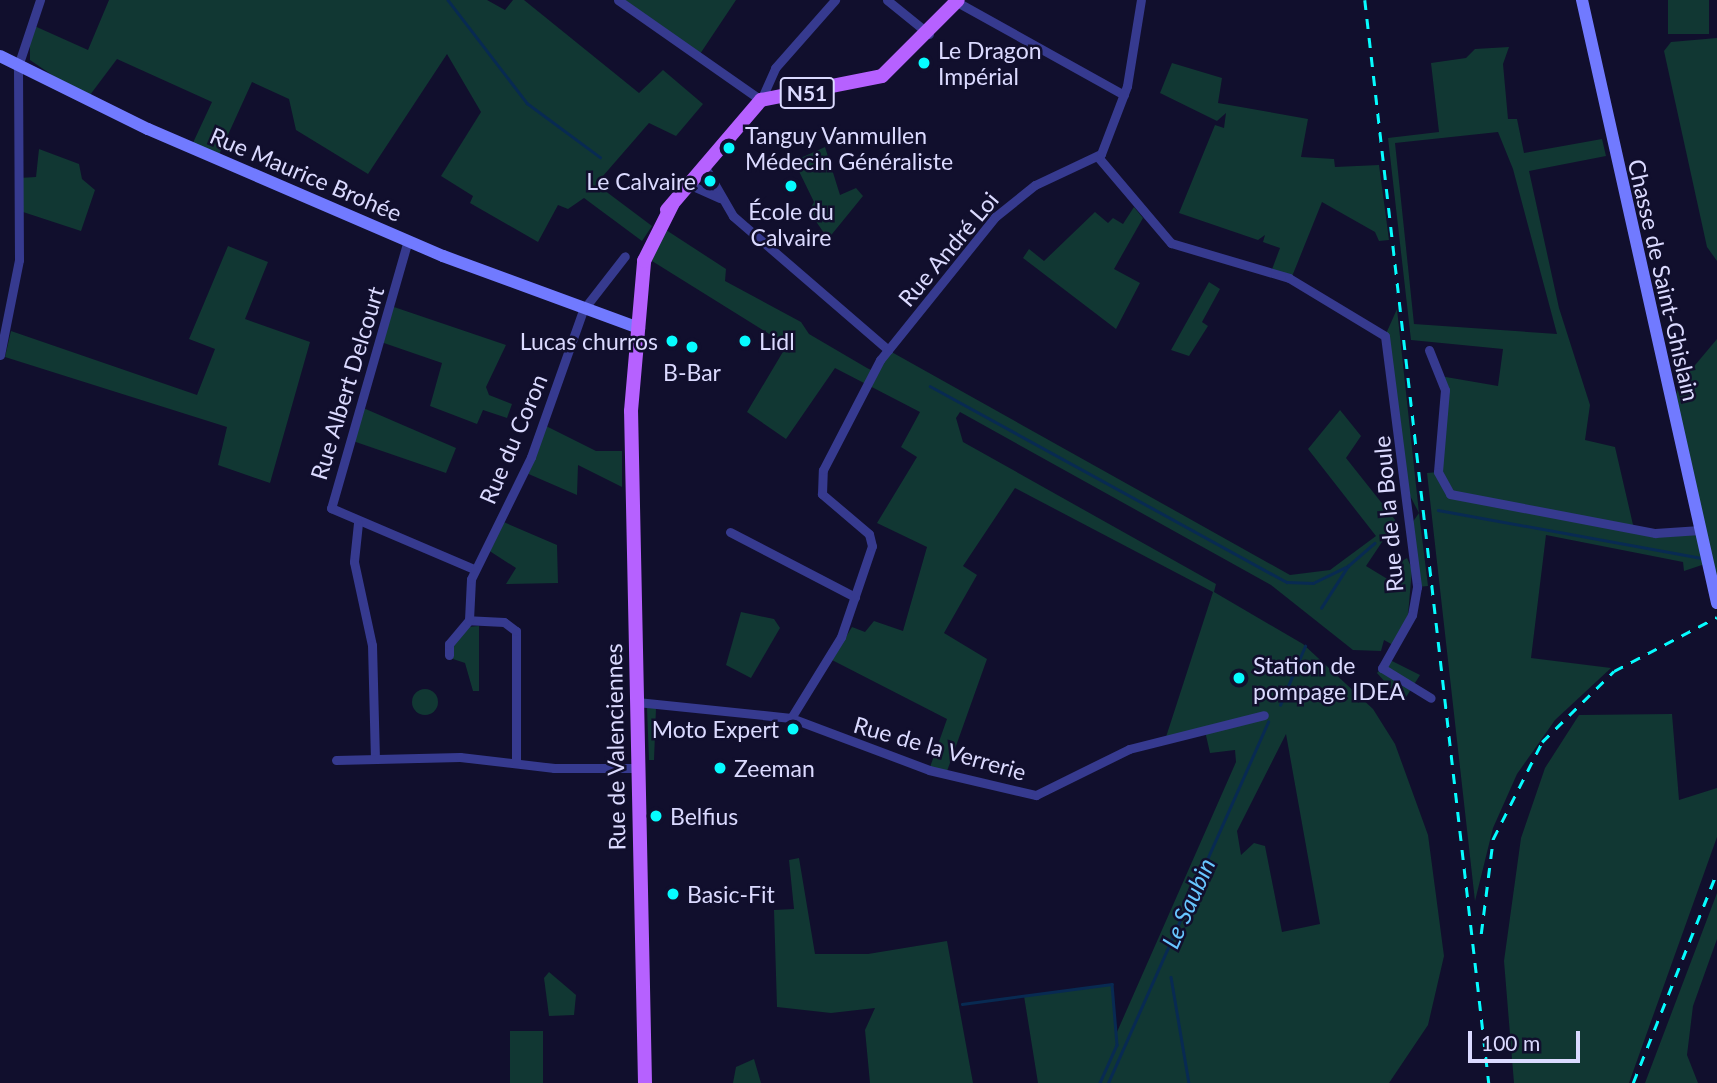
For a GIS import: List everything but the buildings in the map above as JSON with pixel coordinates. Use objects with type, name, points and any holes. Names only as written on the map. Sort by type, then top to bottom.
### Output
[{"type":"main road","name":"N51","points":[[688,184],[761,100],[872,80],[929,34],[957,1]]},
{"type":"main road","name":"Rue de Valenciennes","points":[[645,1083],[631,411],[635,328],[648,236],[688,184]]},
{"type":"street","points":[[0,355],[19,260],[18,66],[40,0]]},
{"type":"street","points":[[618,0],[761,100],[775,68],[835,0]]},
{"type":"street","points":[[887,0],[929,34]]},
{"type":"street","points":[[1098,157],[1125,95],[1141,0]]},
{"type":"street","points":[[957,1],[1125,95]]},
{"type":"street","name":"Chasse de Saint-Ghislain","points":[[1581,2],[1717,603]]},
{"type":"street","name":"Rue Maurice Brohée","points":[[0,56],[408,240],[635,328]]},
{"type":"street","name":"Rue de la Boule","points":[[1098,157],[1171,243],[1289,278],[1385,335],[1417,587],[1412,615],[1382,668],[1431,698]]},
{"type":"street","name":"Rue André Loi","points":[[855,597],[871,540],[826,499],[820,481],[888,350],[995,217],[1035,185],[1098,157]]},
{"type":"street","points":[[703,164],[720,198],[771,253],[888,350]]},
{"type":"street","points":[[688,184],[720,198]]},
{"type":"street","name":"Rue Albert Delcourt","points":[[408,240],[332,497],[334,511],[472,574]]},
{"type":"street","points":[[583,310],[625,256]]},
{"type":"street","name":"Rue du Coron","points":[[472,574],[531,457],[583,310]]},
{"type":"street","points":[[1429,350],[1445,390],[1438,472],[1450,494],[1656,533],[1700,530]]},
{"type":"street","points":[[358,523],[354,562],[372,645],[375,758]]},
{"type":"street","points":[[730,532],[855,597],[841,637],[791,718]]},
{"type":"street","points":[[449,655],[449,644],[469,620],[472,574]]},
{"type":"street","points":[[469,620],[504,622],[516,631],[516,762]]},
{"type":"street","name":"Rue de la Verrerie","points":[[637,702],[791,718],[929,770],[1036,795],[1129,749],[1264,715]]},
{"type":"street","points":[[336,760],[375,758],[638,768]]},
{"type":"green space","points":[[109,0],[487,0],[505,10],[513,0],[524,0],[639,93],[663,70],[703,104],[676,136],[649,123],[596,184],[652,226],[642,241],[584,198],[568,209],[558,205],[538,242],[470,203],[473,196],[441,176],[481,112],[447,54],[368,174],[296,130],[289,99],[252,82],[217,159],[191,147],[212,102],[117,59],[87,99],[30,60],[30,24],[88,50]]},
{"type":"green space","points":[[618,0],[736,0],[700,54]]},
{"type":"green space","points":[[1668,0],[1709,0],[1709,34],[1668,34]]},
{"type":"green space","points":[[1717,38],[1717,261],[1707,247],[1664,51],[1671,42]]},
{"type":"green space","points":[[1509,47],[1503,64],[1508,119],[1517,119],[1524,153],[1602,139],[1606,156],[1529,171],[1559,308],[1590,405],[1585,440],[1615,447],[1634,529],[1700,530],[1708,563],[1684,571],[1683,562],[1546,535],[1531,658],[1611,668],[1555,720],[1517,774],[1493,828],[1475,901],[1427,473],[1438,472],[1446,432],[1440,376],[1498,386],[1503,349],[1411,340],[1388,138],[1439,132],[1431,63],[1466,58],[1475,49]],"holes":[[[1498,132],[1513,169],[1557,334],[1414,324],[1395,143]]]},
{"type":"green space","points":[[1172,63],[1222,78],[1218,103],[1308,119],[1301,157],[1334,159],[1335,167],[1379,165],[1389,240],[1379,241],[1375,232],[1322,202],[1291,279],[1271,272],[1280,248],[1263,242],[1265,235],[1258,240],[1179,213],[1215,125],[1224,128],[1226,113],[1217,121],[1160,93]]},
{"type":"green space","points":[[825,147],[840,195],[856,188],[863,196],[828,239],[809,211],[814,202],[794,161]]},
{"type":"green space","points":[[39,149],[79,164],[82,179],[95,190],[81,231],[20,211],[19,178],[36,177]]},
{"type":"green space","points":[[1134,207],[1143,218],[1114,269],[1140,283],[1116,329],[1023,258],[1029,249],[1044,261],[1095,212],[1108,223],[1113,218],[1123,224]]},
{"type":"green space","points":[[663,228],[726,269],[725,281],[801,322],[809,334],[867,368],[873,371],[888,350],[1290,575],[1330,570],[1376,536],[1308,449],[1340,410],[1361,436],[1346,458],[1396,521],[1366,566],[1394,583],[1401,582],[1402,561],[1407,558],[1412,569],[1408,615],[1393,645],[1384,640],[1381,651],[1353,650],[1271,585],[960,412],[956,418],[963,442],[1216,584],[1214,592],[1303,644],[1373,709],[1395,744],[1428,835],[1444,956],[1428,1025],[1389,1083],[1038,1083],[1024,996],[1112,984],[1117,1032],[1236,762],[1235,750],[1210,753],[1205,731],[1165,740],[1213,592],[1015,488],[963,566],[977,575],[944,633],[987,659],[946,774],[929,770],[947,719],[832,660],[852,627],[865,632],[874,621],[903,631],[927,547],[877,523],[917,457],[901,447],[920,412],[835,368],[786,439],[747,412],[787,345],[652,261]],"holes":[[[1286,734],[1320,924],[1282,932],[1265,846],[1254,843],[1241,855],[1237,831]]]},
{"type":"green space","points":[[228,246],[268,262],[245,319],[310,342],[270,483],[218,465],[227,427],[5,357],[11,331],[197,395],[215,349],[189,339]]},
{"type":"green space","points":[[1209,282],[1220,289],[1202,322],[1208,326],[1189,356],[1171,350]]},
{"type":"green space","points":[[391,306],[506,345],[486,387],[489,395],[512,404],[507,418],[483,410],[477,424],[430,406],[442,363],[381,342]]},
{"type":"green space","points":[[1397,309],[1419,513],[1407,490],[1385,336]]},
{"type":"green space","points":[[1717,339],[1717,579],[1675,398],[1680,383]]},
{"type":"green space","points":[[361,407],[456,448],[446,473],[350,440]]},
{"type":"green space","points":[[544,425],[596,451],[622,451],[622,487],[578,465],[577,495],[524,472]]},
{"type":"green space","points":[[1419,513],[1428,586],[1417,587],[1412,523]]},
{"type":"green space","points":[[499,520],[557,545],[558,583],[506,584],[516,568],[485,548]]},
{"type":"green space","points":[[741,612],[774,619],[780,628],[751,678],[726,665]]},
{"type":"green space","points":[[479,626],[479,691],[473,691],[465,663],[453,659],[453,642],[466,627]]},
{"type":"green space","points":[[1388,659],[1420,675],[1403,702],[1377,673]]},
{"type":"green space","points":[[425,689],[434,693],[438,702],[434,711],[425,715],[416,711],[412,702],[416,693]]},
{"type":"green space","points":[[647,708],[656,708],[654,760],[649,760]]},
{"type":"green space","points":[[1672,714],[1679,800],[1717,788],[1717,837],[1629,1083],[1514,1083],[1504,961],[1521,838],[1545,768],[1579,715]]},
{"type":"green space","points":[[799,858],[815,954],[868,954],[947,941],[973,1083],[870,1083],[865,1030],[875,1008],[831,1013],[777,1007],[774,910],[794,909],[789,860]]},
{"type":"green space","points":[[1717,893],[1717,939],[1693,1006],[1687,1055],[1698,1083],[1645,1083]]},
{"type":"green space","points":[[549,972],[576,995],[574,1015],[549,1016],[544,978]]},
{"type":"green space","points":[[510,1031],[543,1031],[543,1083],[510,1083]]},
{"type":"green space","points":[[754,1059],[761,1083],[733,1083],[736,1067]]},
{"type":"waterway","points":[[448,0],[527,103],[600,157]]},
{"type":"waterway","points":[[930,386],[1287,582],[1313,583],[1348,566]]},
{"type":"waterway","points":[[1438,510],[1703,558]]},
{"type":"waterway","points":[[1321,608],[1348,566],[1374,543]]},
{"type":"waterway","points":[[1280,705],[1305,646]]},
{"type":"waterway","name":"Le Saubin","points":[[1108,1083],[1268,722]]},
{"type":"waterway","points":[[1171,977],[1189,1083]]},
{"type":"waterway","points":[[962,1004],[1112,984],[1117,1045],[1100,1083]]},
{"type":"railway","points":[[1365,0],[1489,1083]]},
{"type":"railway","points":[[1481,934],[1493,839],[1542,742],[1614,671],[1717,617]]},
{"type":"railway","points":[[1633,1083],[1717,872]]},
{"type":"place","name":"Le Dragon Impérial","points":[[924,63]]},
{"type":"place","name":"Tanguy Vanmullen Médecin Généraliste","points":[[729,148]]},
{"type":"place","name":"Le Calvaire","points":[[710,181]]},
{"type":"place","name":"École du Calvaire","points":[[791,186]]},
{"type":"place","name":"Lucas churros","points":[[672,341]]},
{"type":"place","name":"Lidl","points":[[745,341]]},
{"type":"place","name":"B-Bar","points":[[692,347]]},
{"type":"place","name":"Station de pompage IDEA","points":[[1239,678]]},
{"type":"place","name":"Moto Expert","points":[[793,729]]},
{"type":"place","name":"Zeeman","points":[[720,768]]},
{"type":"place","name":"Belfius","points":[[656,816]]},
{"type":"place","name":"Basic-Fit","points":[[673,894]]}]
